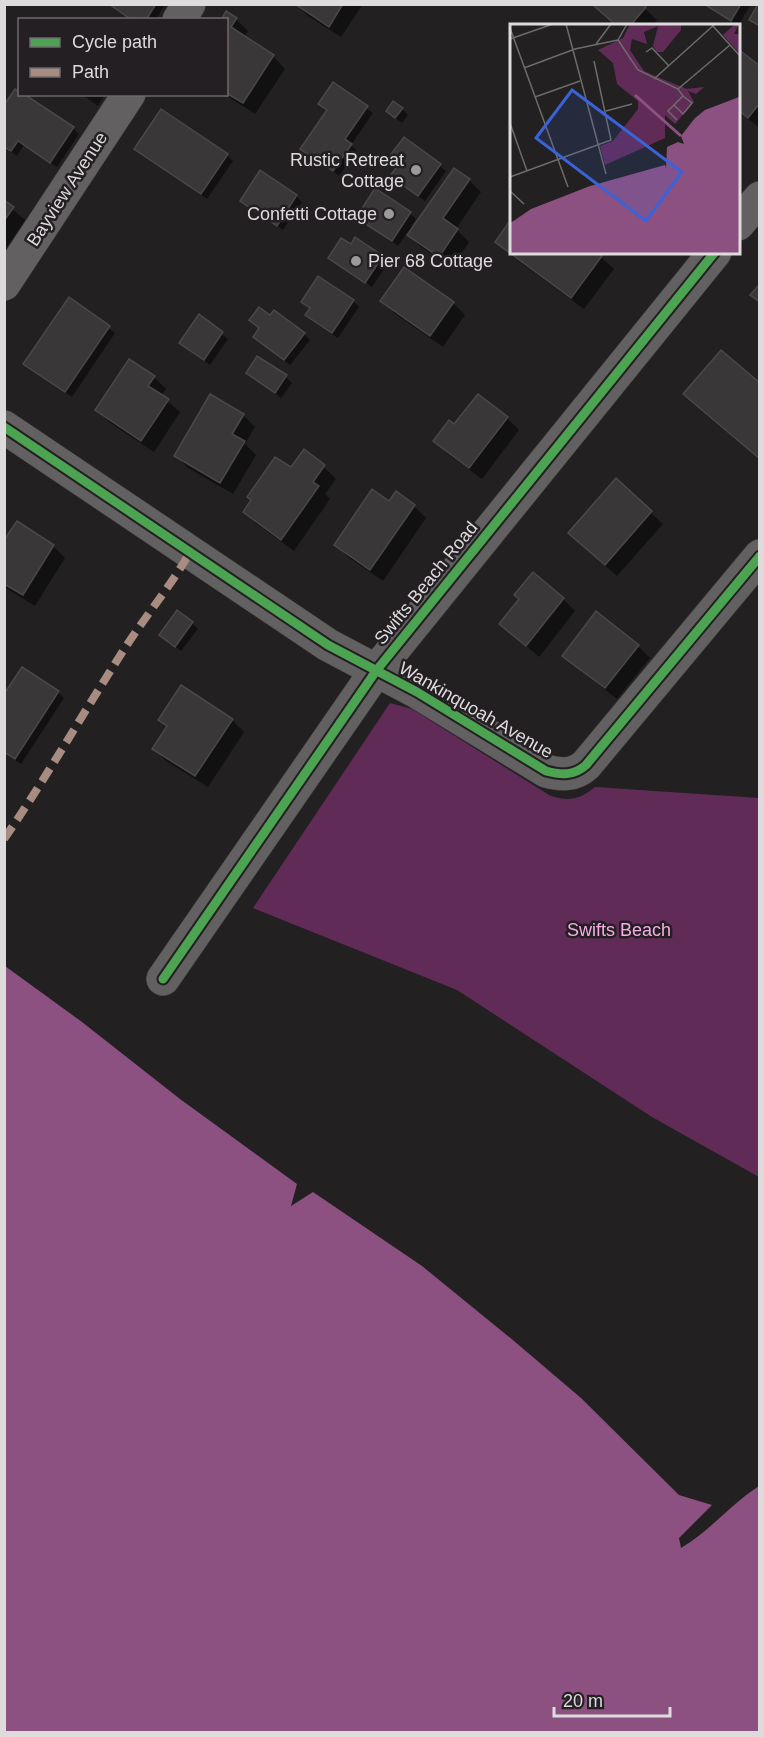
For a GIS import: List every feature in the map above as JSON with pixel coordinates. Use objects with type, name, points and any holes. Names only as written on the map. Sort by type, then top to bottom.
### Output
[{"type":"street","points":[[180,18],[189,4]]},
{"type":"street","name":"Bayview Avenue","points":[[4,284],[128,96]]},
{"type":"street","points":[[740,222],[759,198]]},
{"type":"street","name":"Swifts Beach Road","points":[[163,979],[375,671],[713,254]]},
{"type":"street","name":"Wankinquoah Avenue","points":[[4,427],[328,645],[417,692],[546,771],[558,775],[573,773],[586,765],[759,556]]},
{"type":"green space","name":"Swifts Beach","points":[[390,703],[412,709],[549,795],[556,797],[568,799],[579,797],[595,787],[759,798],[759,1177],[652,1117],[457,990],[253,908]]},
{"type":"shaded area","points":[[5,966],[82,1022],[180,1099],[297,1184],[291,1206],[313,1192],[422,1266],[581,1398],[679,1495],[712,1505],[679,1538],[681,1548],[759,1486],[759,1732],[5,1732]]},
{"type":"building","points":[[109,4],[156,4],[147,18],[129,18]]},
{"type":"building","points":[[295,4],[343,4],[329,27]]},
{"type":"building","points":[[592,4],[643,4],[646,7],[632,24],[615,24]]},
{"type":"building","points":[[708,4],[741,4],[731,21],[707,6]]},
{"type":"building","points":[[760,4],[760,26],[749,20]]},
{"type":"building","points":[[226,11],[237,18],[231,27],[274,55],[243,103],[228,94],[228,18],[222,18]]},
{"type":"building","points":[[740,51],[760,66],[760,103],[748,118],[740,112]]},
{"type":"building","points":[[333,82],[368,106],[345,139],[352,144],[333,171],[300,149],[327,110],[318,104]]},
{"type":"building","points":[[15,89],[18,91],[18,96],[27,96],[74,127],[50,163],[18,141],[11,151],[4,147],[4,105]]},
{"type":"building","points":[[393,101],[403,108],[395,118],[386,111]]},
{"type":"building","points":[[161,109],[228,154],[201,194],[134,149]]},
{"type":"building","name":"Rustic Retreat Cottage","points":[[404,137],[441,164],[418,196],[390,176],[398,165],[388,158]]},
{"type":"building","points":[[454,168],[470,179],[443,218],[458,229],[439,257],[407,235]]},
{"type":"building","points":[[260,170],[297,195],[277,226],[240,201]]},
{"type":"building","name":"Confetti Cottage","points":[[375,188],[411,212],[392,241],[364,223],[369,215],[361,210]]},
{"type":"building","points":[[4,200],[14,207],[4,221]]},
{"type":"building","points":[[510,221],[510,253],[495,242]]},
{"type":"building","name":"Pier 68 Cottage","points":[[355,237],[383,256],[365,283],[328,258],[341,238],[351,244]]},
{"type":"building","points":[[511,254],[600,254],[602,256],[571,298]]},
{"type":"building","points":[[404,267],[454,302],[430,336],[380,301]]},
{"type":"building","points":[[318,276],[354,300],[332,333],[305,315],[310,308],[301,302]]},
{"type":"building","points":[[760,284],[760,302],[750,295]]},
{"type":"building","points":[[69,297],[110,326],[65,392],[23,364]]},
{"type":"building","points":[[259,307],[270,315],[274,310],[305,333],[284,360],[253,337],[259,328],[249,320]]},
{"type":"building","points":[[199,314],[223,332],[204,360],[179,343]]},
{"type":"building","points":[[721,350],[760,383],[760,459],[683,394]]},
{"type":"building","points":[[257,356],[287,375],[275,393],[246,373]]},
{"type":"building","points":[[129,359],[155,376],[148,386],[169,399],[141,441],[95,410]]},
{"type":"building","points":[[210,394],[244,414],[232,434],[245,441],[220,483],[174,456]]},
{"type":"building","points":[[478,394],[508,417],[469,468],[433,441],[449,420],[454,424]]},
{"type":"building","points":[[304,449],[325,465],[313,482],[319,486],[281,540],[243,512],[251,500],[247,497],[275,457],[291,467]]},
{"type":"building","points":[[616,478],[652,511],[605,565],[568,533]]},
{"type":"building","points":[[372,489],[389,501],[396,491],[415,505],[370,570],[334,545]]},
{"type":"building","points":[[17,521],[54,545],[23,595],[4,584],[4,540]]},
{"type":"building","points":[[533,572],[564,598],[526,646],[499,624],[519,599],[514,595]]},
{"type":"building","points":[[177,610],[193,622],[175,647],[159,635]]},
{"type":"building","points":[[596,611],[639,645],[605,688],[562,656]]},
{"type":"building","points":[[22,667],[59,691],[15,759],[4,752],[4,694]]},
{"type":"building","points":[[181,685],[233,719],[195,776],[152,749],[167,726],[158,720]]},
{"type":"marked path","points":[[4,839],[125,648],[190,552]]},
{"type":"cycle path","points":[[163,979],[376,671],[713,254]]},
{"type":"cycle path","points":[[4,427],[328,645],[417,692],[546,771],[557,773],[572,773],[586,765],[760,556]]},
{"type":"place","name":"Rustic Retreat Cottage","points":[[416,170]]},
{"type":"place","name":"Confetti Cottage","points":[[389,214]]},
{"type":"place","name":"Pier 68 Cottage","points":[[356,261]]}]
